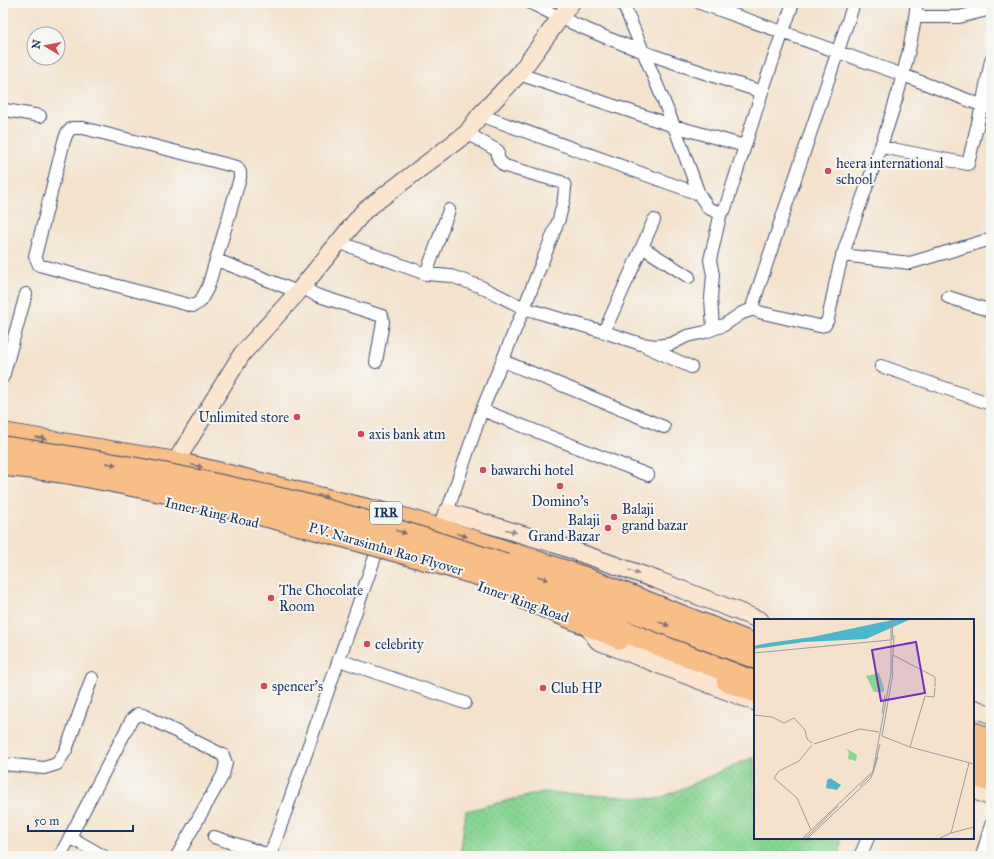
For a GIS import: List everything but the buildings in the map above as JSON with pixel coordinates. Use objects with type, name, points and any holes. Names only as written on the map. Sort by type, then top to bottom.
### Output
[{"type":"highway","name":"P.V. Narasimha Rao Flyover","points":[[3,447],[75,457],[149,471],[292,502],[364,521],[454,548],[572,588],[754,658]]},
{"type":"highway","name":"P.V. Narasimha Rao Flyover","points":[[3,465],[77,475],[215,503],[377,545],[503,582],[569,606],[636,636],[754,682]]},
{"type":"highway","points":[[974,743],[991,750]]},
{"type":"highway","points":[[974,762],[991,769]]},
{"type":"main road","name":"IRR","points":[[3,432],[176,461],[344,501],[444,520],[754,643]]},
{"type":"main road","name":"Inner Ring Road","points":[[3,474],[64,482],[166,502],[328,540],[519,598],[754,693]]},
{"type":"main road","points":[[974,731],[991,738]]},
{"type":"main road","points":[[974,777],[991,783]]},
{"type":"street","points":[[532,3],[560,18],[644,53],[762,92]]},
{"type":"street","points":[[166,502],[176,461],[242,354],[300,290],[364,211],[467,133],[480,115],[519,74],[571,3]]},
{"type":"street","points":[[623,3],[674,126],[699,194],[708,208],[721,212]]},
{"type":"street","points":[[700,3],[903,75],[986,107]]},
{"type":"street","points":[[713,329],[711,298],[713,275],[710,260],[721,212],[725,209],[762,92],[794,3]]},
{"type":"street","points":[[754,309],[753,304],[854,3]]},
{"type":"street","points":[[641,344],[656,346],[671,344],[688,336],[724,325],[742,313],[754,309],[759,312],[812,325],[825,325],[828,319],[842,255],[882,147],[903,75],[918,3]]},
{"type":"street","points":[[916,17],[959,16],[991,9]]},
{"type":"street","points":[[882,147],[968,164],[986,107],[991,60]]},
{"type":"street","points":[[519,74],[674,126],[745,146]]},
{"type":"street","points":[[3,112],[5,110],[40,116]]},
{"type":"street","points":[[480,115],[699,194]]},
{"type":"street","points":[[72,128],[83,128],[237,166],[240,172],[240,178],[216,260],[208,287],[200,302],[193,306],[39,265],[35,256],[67,133],[72,128]]},
{"type":"street","points":[[467,133],[498,151],[497,156],[499,161],[505,166],[561,182],[565,187],[564,199],[559,219],[482,410],[444,520],[555,544],[664,583],[757,619]]},
{"type":"street","points":[[426,274],[449,210]]},
{"type":"street","points":[[604,332],[654,220]]},
{"type":"street","points":[[842,255],[910,264],[991,239]]},
{"type":"street","points":[[338,242],[426,274],[451,276],[478,286],[524,308],[641,344],[691,367]]},
{"type":"street","points":[[642,247],[688,277]]},
{"type":"street","points":[[216,260],[300,290],[382,316],[383,322],[376,362]]},
{"type":"street","points":[[3,377],[26,294]]},
{"type":"street","points":[[948,297],[991,311]]},
{"type":"street","points":[[503,361],[664,427]]},
{"type":"street","points":[[881,366],[991,404]]},
{"type":"street","points":[[482,410],[648,475]]},
{"type":"street","points":[[214,837],[271,856],[376,554]]},
{"type":"street","points":[[587,626],[598,641],[754,702]]},
{"type":"street","points":[[339,660],[465,703]]},
{"type":"street","points":[[3,764],[44,768],[58,764],[66,750],[92,678]]},
{"type":"street","points":[[974,708],[991,715]]},
{"type":"street","points":[[60,856],[132,719],[138,714],[143,715],[223,756],[226,763],[223,775],[177,856]]},
{"type":"street","points":[[974,790],[991,797]]},
{"type":"street","points":[[982,856],[991,825]]},
{"type":"street","points":[[70,837],[103,856]]},
{"type":"street","points":[[860,856],[868,839]]},
{"type":"green space","points":[[754,757],[754,839],[841,839],[840,856],[460,856],[466,811],[543,792],[658,799]]},
{"type":"place","name":"heera international school","points":[[828,171]]},
{"type":"place","name":"Unlimited store","points":[[297,417]]},
{"type":"place","name":"axis bank atm","points":[[361,434]]},
{"type":"place","name":"bawarchi hotel","points":[[483,470]]},
{"type":"place","name":"Domino's","points":[[560,486]]},
{"type":"place","name":"Balaji grand bazar","points":[[614,517]]},
{"type":"place","name":"Balaji Grand Bazar","points":[[608,528]]},
{"type":"place","name":"The Chocolate Room","points":[[271,598]]},
{"type":"place","name":"celebrity","points":[[367,644]]},
{"type":"place","name":"spencer's","points":[[264,686]]},
{"type":"place","name":"Club HP","points":[[543,688]]}]
